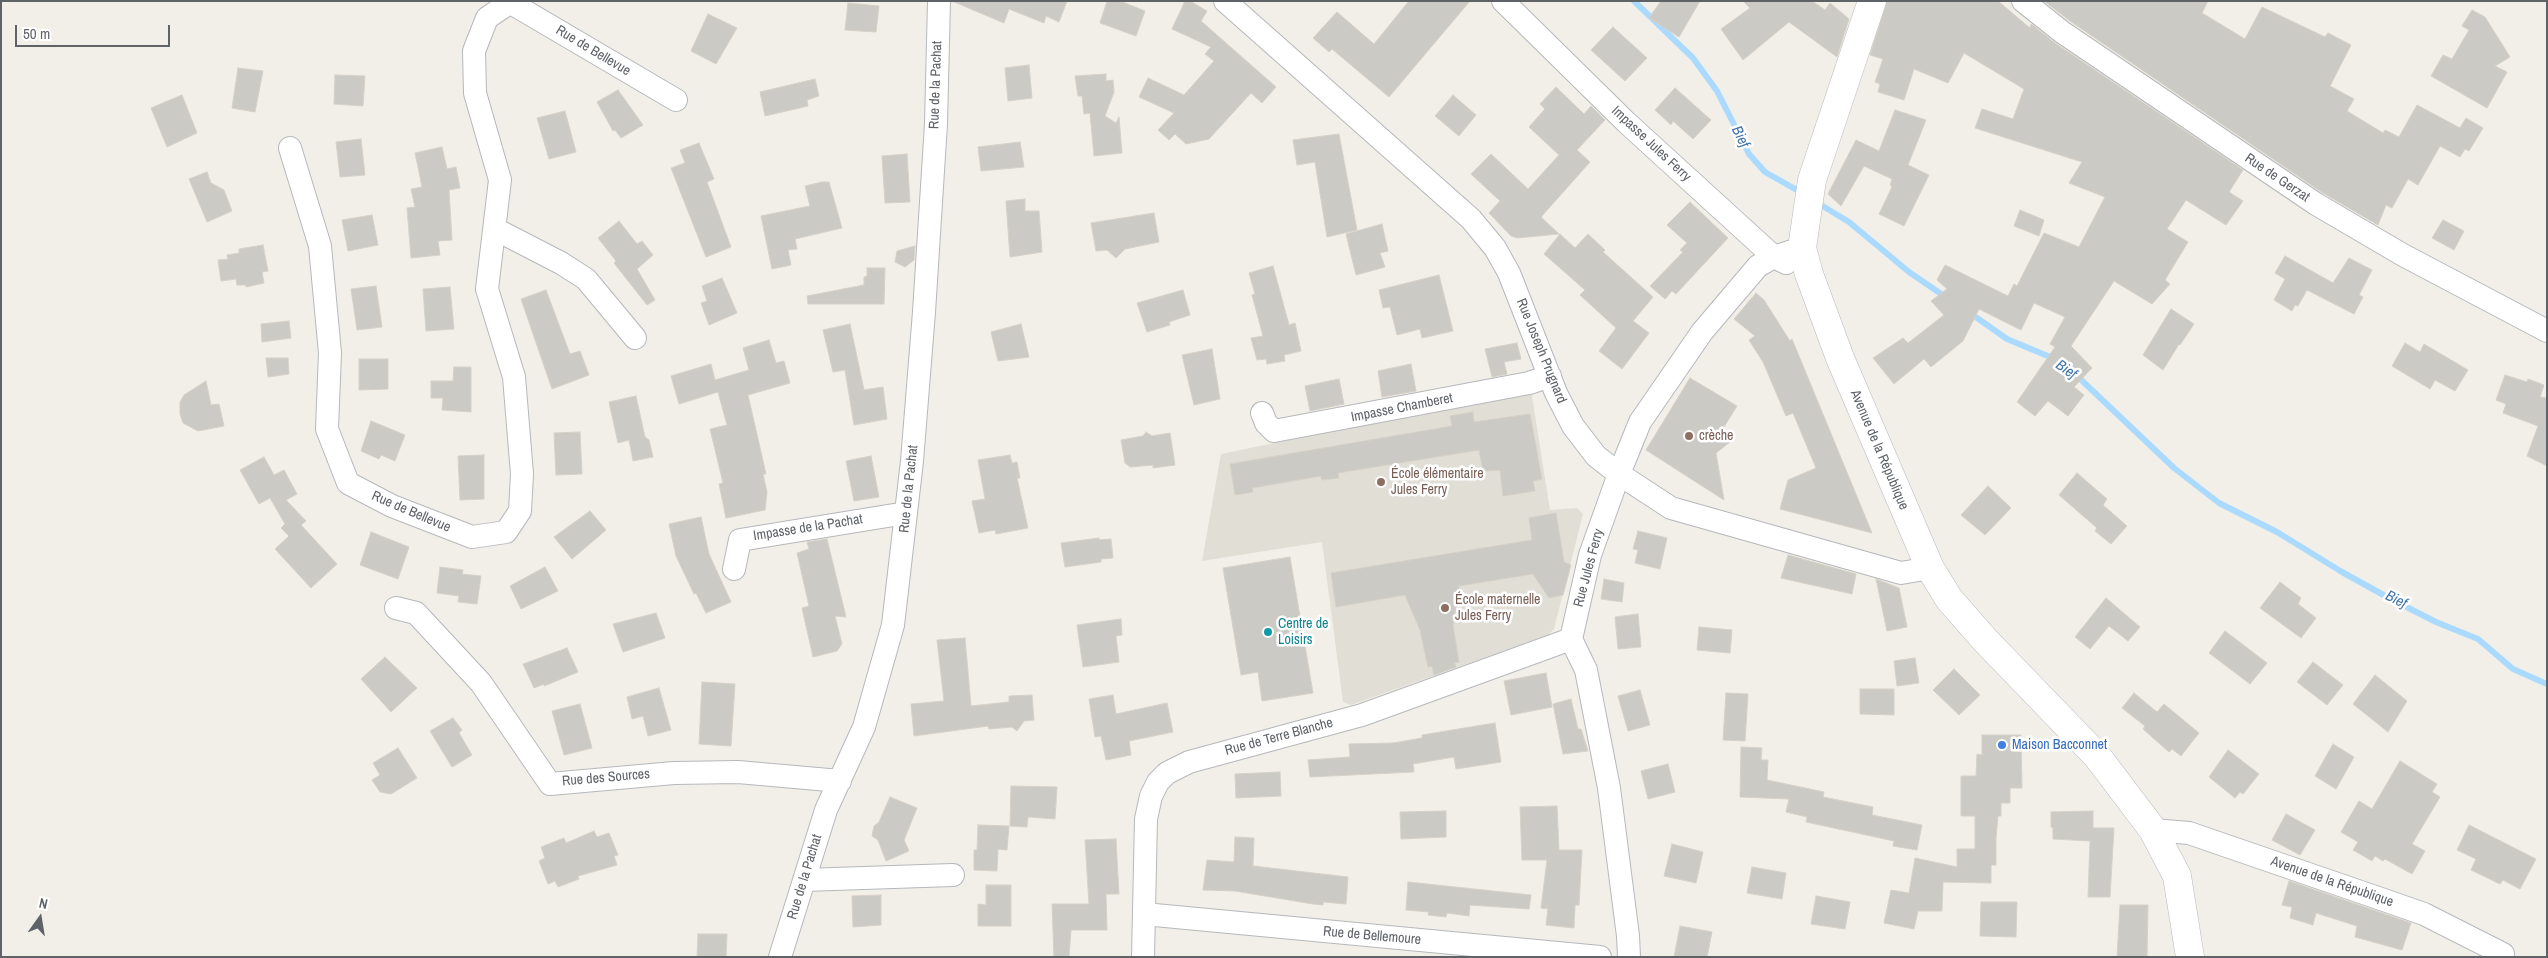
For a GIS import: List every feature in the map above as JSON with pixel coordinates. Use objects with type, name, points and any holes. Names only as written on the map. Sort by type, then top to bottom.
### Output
[{"type":"street","name":"Rue de la Pachat","points":[[780,957],[826,810],[864,727],[894,625],[924,312],[936,124],[939,1]]},
{"type":"street","name":"Rue Joseph Prugnard","points":[[1225,1],[1471,219],[1495,248],[1509,273],[1550,376],[1573,426],[1596,456],[1619,474],[1671,508],[1901,573],[1930,568]]},
{"type":"street","name":"Impasse Jules Ferry","points":[[1503,1],[1626,122],[1774,257],[1809,274]]},
{"type":"street","name":"Avenue de la République","points":[[1872,1],[1812,180],[1802,248],[1809,274],[1840,358],[1930,568],[1949,599],[1985,640],[2098,756],[2153,830],[2177,876],[2190,957]]},
{"type":"street","name":"Rue de Gerzat","points":[[2023,1],[2062,32],[2316,204],[2403,255],[2547,330]]},
{"type":"street","name":"Rue de Bellevue","points":[[290,148],[320,246],[330,354],[327,429],[348,483],[392,506],[472,537],[506,532],[520,511],[522,474],[514,377],[487,289],[500,180],[475,93],[474,52],[487,18],[511,2],[676,100]]},
{"type":"street","points":[[495,229],[561,263],[586,280],[635,338]]},
{"type":"street","name":"Rue Jules Ferry","points":[[1571,639],[1590,555],[1640,422],[1702,332],[1758,266],[1774,257],[1802,248]]},
{"type":"street","name":"Impasse Chamberet","points":[[1262,413],[1266,423],[1274,431],[1529,383],[1550,376]]},
{"type":"street","name":"Impasse de la Pachat","points":[[734,569],[740,540],[906,513]]},
{"type":"street","name":"Rue des Sources","points":[[396,608],[416,613],[481,683],[550,784],[674,772],[738,772],[840,781]]},
{"type":"street","points":[[1571,639],[1586,670],[1609,788],[1629,957]]},
{"type":"street","name":"Rue de Terre Blanche","points":[[1144,957],[1146,819],[1151,796],[1158,782],[1167,774],[1189,762],[1362,715],[1571,639]]},
{"type":"street","name":"Avenue de la République","points":[[2153,830],[2189,833],[2424,914],[2503,954]]},
{"type":"street","points":[[804,880],[953,875]]},
{"type":"street","name":"Rue de Bellemoure","points":[[1144,914],[1600,957]]},
{"type":"shaded area","points":[[1531,390],[1550,510],[1577,508],[1583,514],[1554,629],[1548,635],[1351,705],[1343,702],[1322,542],[1202,561],[1221,454]]},
{"type":"building","points":[[952,1],[1067,1],[1059,22],[1046,16],[1044,23],[1009,9],[1004,23]]},
{"type":"building","points":[[1107,1],[1120,1],[1145,11],[1136,36],[1100,23]]},
{"type":"building","points":[[1185,1],[1190,1],[1207,11],[1201,21],[1276,87],[1262,103],[1251,93],[1209,139],[1186,144],[1175,134],[1169,140],[1158,130],[1174,113],[1139,97],[1148,78],[1184,95],[1214,61],[1205,54],[1211,47],[1172,29]]},
{"type":"building","points":[[1409,1],[1470,1],[1389,97],[1332,49],[1329,52],[1313,38],[1337,12],[1374,44]]},
{"type":"building","points":[[1661,1],[1700,1],[1679,37],[1649,18]]},
{"type":"building","points":[[1743,1],[1812,1],[1825,10],[1830,3],[1849,19],[1837,57],[1789,22],[1743,60],[1721,29],[1750,8]]},
{"type":"building","points":[[1887,1],[1998,1],[2030,28],[2031,24],[2055,43],[2243,170],[2229,192],[2243,201],[2226,225],[2186,200],[2167,229],[2188,242],[2165,280],[2170,284],[2152,304],[2114,281],[2071,346],[2092,368],[2074,387],[2084,395],[2068,416],[2048,401],[2035,416],[2017,402],[2055,347],[2050,344],[2065,317],[2034,303],[2021,330],[1979,309],[1963,341],[1931,367],[1924,359],[1894,384],[1873,358],[1903,338],[1908,343],[1944,315],[1931,301],[1947,289],[1937,280],[1945,265],[2008,296],[2014,284],[2017,286],[2044,233],[2079,247],[2105,197],[2069,183],[2082,162],[1975,128],[1982,109],[2013,119],[2024,89],[1964,53],[1948,83],[1914,69],[1904,100],[1878,92],[1880,84],[1875,82],[1883,59],[1870,55]]},
{"type":"building","points":[[2044,1],[2208,1],[2202,13],[2245,39],[2262,7],[2325,37],[2328,33],[2351,45],[2330,86],[2354,99],[2347,111],[2383,133],[2385,130],[2399,137],[2417,105],[2460,128],[2466,118],[2483,128],[2469,151],[2465,149],[2460,157],[2440,146],[2418,185],[2408,179],[2392,208],[2386,205],[2378,225],[2323,193],[2070,21]]},
{"type":"building","points":[[848,3],[879,6],[876,32],[845,30]]},
{"type":"building","points":[[2472,10],[2485,17],[2510,57],[2495,66],[2507,72],[2487,108],[2431,76],[2443,55],[2452,59],[2469,30],[2462,26]]},
{"type":"building","points":[[708,14],[737,28],[716,64],[691,51]]},
{"type":"building","points":[[1613,27],[1647,58],[1625,81],[1591,50]]},
{"type":"building","points":[[1029,65],[1032,98],[1008,101],[1005,68]]},
{"type":"building","points":[[238,68],[263,71],[255,112],[232,108]]},
{"type":"building","points":[[1106,74],[1106,81],[1113,80],[1114,92],[1105,116],[1116,123],[1119,117],[1122,153],[1094,156],[1090,113],[1084,114],[1082,96],[1078,96],[1075,76]]},
{"type":"building","points":[[335,75],[365,76],[363,106],[334,104]]},
{"type":"building","points":[[815,79],[819,96],[807,100],[808,106],[765,116],[760,92]]},
{"type":"building","points":[[1556,87],[1584,114],[1591,106],[1605,120],[1577,150],[1590,162],[1541,217],[1559,234],[1517,238],[1511,236],[1489,213],[1500,201],[1471,174],[1491,154],[1528,189],[1559,155],[1529,127],[1545,109],[1540,104]]},
{"type":"building","points":[[1675,88],[1711,120],[1693,139],[1673,121],[1671,125],[1655,110]]},
{"type":"building","points":[[618,90],[643,125],[621,138],[615,130],[613,131],[597,102]]},
{"type":"building","points":[[182,95],[197,133],[167,147],[151,108]]},
{"type":"building","points":[[1453,95],[1476,115],[1459,136],[1435,116]]},
{"type":"building","points":[[1895,110],[1926,120],[1908,165],[1929,175],[1904,226],[1879,214],[1892,187],[1890,185],[1892,179],[1864,166],[1841,206],[1828,194],[1856,140],[1879,151]]},
{"type":"building","points":[[565,111],[576,152],[549,159],[537,118]]},
{"type":"building","points":[[1339,134],[1357,230],[1327,237],[1315,162],[1297,165],[1293,140]]},
{"type":"building","points":[[361,139],[365,175],[340,177],[336,142]]},
{"type":"building","points":[[1020,142],[1024,167],[981,171],[978,147]]},
{"type":"building","points":[[699,143],[714,179],[707,182],[731,247],[706,257],[671,168],[685,163],[680,150]]},
{"type":"building","points":[[442,147],[447,169],[456,167],[460,188],[449,190],[452,240],[438,241],[440,255],[411,258],[407,208],[415,207],[411,189],[422,187],[415,153]]},
{"type":"building","points":[[907,154],[910,202],[885,203],[882,156]]},
{"type":"building","points":[[207,172],[211,183],[224,190],[232,211],[207,222],[189,179]]},
{"type":"building","points":[[829,182],[842,228],[795,239],[797,249],[788,250],[791,265],[772,269],[761,216],[810,206],[805,186]]},
{"type":"building","points":[[1025,199],[1025,211],[1039,211],[1042,252],[1010,257],[1006,201]]},
{"type":"building","points":[[1690,202],[1728,238],[1676,294],[1672,291],[1665,299],[1650,286],[1683,252],[1680,250],[1687,243],[1667,225]]},
{"type":"building","points":[[2020,210],[2044,220],[2039,236],[2014,226]]},
{"type":"building","points":[[1154,213],[1159,242],[1125,249],[1116,258],[1107,250],[1096,251],[1091,223]]},
{"type":"building","points":[[372,215],[378,245],[348,251],[342,220]]},
{"type":"building","points":[[2443,220],[2464,231],[2454,250],[2432,238]]},
{"type":"building","points":[[619,221],[637,244],[642,241],[653,255],[637,269],[655,300],[647,305],[614,263],[616,261],[598,238]]},
{"type":"building","points":[[1382,224],[1388,251],[1380,253],[1385,267],[1356,275],[1346,234]]},
{"type":"building","points":[[1560,234],[1575,248],[1588,234],[1605,250],[1603,252],[1653,297],[1633,321],[1649,333],[1622,369],[1599,351],[1616,328],[1580,295],[1585,290],[1544,254]]},
{"type":"building","points":[[263,245],[268,271],[262,272],[264,283],[246,287],[246,285],[237,285],[236,279],[221,281],[218,260],[228,259],[227,255],[239,253],[239,249]]},
{"type":"building","points":[[915,246],[914,260],[905,267],[895,262],[897,251]]},
{"type":"building","points":[[2285,256],[2333,283],[2349,258],[2372,270],[2359,295],[2363,297],[2354,314],[2307,290],[2298,306],[2295,305],[2292,311],[2274,300],[2285,279],[2275,273]]},
{"type":"building","points":[[1273,266],[1289,325],[1295,323],[1301,351],[1284,355],[1285,361],[1267,364],[1266,359],[1257,360],[1251,338],[1263,336],[1252,295],[1255,294],[1249,273]]},
{"type":"building","points":[[867,268],[885,268],[884,304],[808,304],[807,296],[864,285]]},
{"type":"building","points":[[1439,275],[1453,331],[1422,338],[1420,329],[1397,335],[1390,307],[1383,308],[1379,290]]},
{"type":"building","points":[[722,278],[737,313],[709,325],[701,303],[707,301],[702,286]]},
{"type":"building","points":[[376,286],[382,327],[357,330],[351,289]]},
{"type":"building","points":[[450,287],[454,329],[426,331],[423,289]]},
{"type":"building","points":[[546,290],[570,354],[580,351],[589,375],[552,389],[521,299]]},
{"type":"building","points":[[1183,290],[1190,315],[1169,322],[1170,325],[1147,332],[1137,303]]},
{"type":"building","points":[[1756,293],[1764,300],[1790,341],[1792,339],[1872,533],[1780,509],[1788,480],[1816,468],[1793,413],[1786,416],[1763,362],[1749,340],[1755,336],[1734,319]]},
{"type":"building","points":[[2171,309],[2194,324],[2163,370],[2143,355]]},
{"type":"building","points":[[289,321],[291,338],[262,342],[261,324]]},
{"type":"building","points":[[850,324],[864,390],[883,387],[887,419],[854,425],[845,370],[833,372],[823,330]]},
{"type":"building","points":[[1021,324],[1029,357],[998,361],[991,332]]},
{"type":"building","points":[[769,340],[776,363],[784,361],[790,383],[748,395],[766,474],[763,474],[767,492],[765,510],[726,518],[719,484],[723,483],[710,429],[727,425],[718,392],[679,404],[671,376],[711,364],[715,380],[749,370],[743,348]]},
{"type":"building","points":[[1517,343],[1521,359],[1504,362],[1507,374],[1492,377],[1485,349]]},
{"type":"building","points":[[2405,343],[2420,352],[2424,344],[2468,370],[2455,391],[2435,380],[2430,389],[2392,366]]},
{"type":"building","points":[[1212,349],[1220,399],[1194,405],[1182,355]]},
{"type":"building","points":[[266,358],[288,358],[289,374],[268,377]]},
{"type":"building","points":[[359,359],[388,359],[388,389],[359,390]]},
{"type":"building","points":[[1411,364],[1416,391],[1382,397],[1378,371]]},
{"type":"building","points":[[454,367],[471,367],[471,412],[442,410],[443,398],[431,398],[431,381],[453,381]]},
{"type":"building","points":[[2505,375],[2527,382],[2528,379],[2544,385],[2540,397],[2547,398],[2547,466],[2527,456],[2538,426],[2503,413],[2506,404],[2496,400]]},
{"type":"building","name":"crèche","points":[[1690,378],[1737,406],[1719,435],[1730,442],[1716,453],[1724,500],[1646,450]]},
{"type":"building","points":[[1339,379],[1344,404],[1310,411],[1305,386]]},
{"type":"building","points":[[206,381],[211,405],[219,404],[224,426],[198,431],[183,423],[180,414],[180,402],[184,395]]},
{"type":"building","points":[[636,396],[645,437],[649,440],[653,457],[633,461],[629,440],[618,443],[609,402]]},
{"type":"building","points":[[1473,412],[1474,422],[1530,414],[1542,479],[1533,481],[1535,491],[1503,496],[1500,470],[1483,471],[1479,450],[1338,473],[1339,478],[1322,480],[1321,476],[1252,488],[1253,492],[1235,495],[1230,464],[1452,426],[1450,416]]},
{"type":"building","points":[[371,421],[405,435],[395,461],[381,455],[379,459],[361,451]]},
{"type":"building","points":[[580,432],[582,474],[556,475],[554,433]]},
{"type":"building","points":[[1146,432],[1152,436],[1170,433],[1175,465],[1153,468],[1153,465],[1130,467],[1125,463],[1121,440],[1143,436]]},
{"type":"building","points":[[484,455],[484,499],[460,500],[458,456]]},
{"type":"building","points":[[1010,455],[1012,463],[1017,462],[1020,478],[1017,478],[1028,528],[996,534],[995,530],[979,533],[972,501],[985,499],[978,460]]},
{"type":"building","points":[[871,456],[879,497],[854,501],[846,461]]},
{"type":"building","points":[[264,457],[274,475],[284,470],[297,494],[286,500],[306,521],[301,525],[337,564],[311,588],[275,549],[289,536],[281,528],[285,524],[270,498],[259,504],[240,470]]},
{"type":"building","points":[[2077,473],[2107,499],[2103,505],[2127,526],[2111,544],[2095,531],[2097,528],[2059,495]]},
{"type":"building","points":[[1988,486],[2011,508],[1985,535],[1961,515]]},
{"type":"building","points":[[590,511],[606,530],[572,559],[554,537]]},
{"type":"building","points":[[1556,513],[1564,562],[1571,565],[1563,595],[1549,598],[1533,574],[1459,586],[1453,625],[1459,662],[1454,663],[1456,667],[1434,675],[1432,666],[1428,667],[1420,630],[1405,595],[1336,607],[1331,573],[1532,540],[1529,518]]},
{"type":"building","points":[[701,517],[709,554],[731,602],[706,613],[696,593],[694,594],[676,556],[669,524]]},
{"type":"building","points":[[1638,531],[1667,538],[1660,569],[1635,563],[1638,550],[1633,549]]},
{"type":"building","points":[[371,532],[409,547],[398,579],[360,565]]},
{"type":"building","points":[[1099,538],[1099,540],[1111,539],[1113,558],[1101,559],[1101,562],[1065,567],[1061,543]]},
{"type":"building","points":[[827,539],[846,617],[835,616],[842,644],[837,651],[813,657],[802,608],[809,606],[797,553],[809,549],[807,542]]},
{"type":"building","points":[[1788,555],[1856,574],[1852,594],[1781,578]]},
{"type":"building","name":"Centre de Loisirs","points":[[1290,557],[1313,693],[1262,701],[1258,672],[1241,675],[1223,568]]},
{"type":"building","points":[[440,567],[463,570],[462,574],[481,576],[477,604],[458,602],[459,596],[437,593]]},
{"type":"building","points":[[545,567],[558,591],[521,609],[510,586]]},
{"type":"building","points":[[1604,579],[1624,583],[1622,602],[1601,599]]},
{"type":"building","points":[[1876,579],[1899,588],[1907,627],[1887,631]]},
{"type":"building","points":[[2280,582],[2301,598],[2298,604],[2316,618],[2301,638],[2260,608]]},
{"type":"building","points":[[2106,598],[2140,627],[2128,641],[2109,626],[2090,649],[2075,637]]},
{"type":"building","points":[[656,613],[665,638],[623,652],[613,624]]},
{"type":"building","points":[[1638,614],[1641,647],[1618,649],[1615,617]]},
{"type":"building","points":[[1121,619],[1122,635],[1116,636],[1119,662],[1083,667],[1077,625]]},
{"type":"building","points":[[1699,627],[1732,630],[1730,653],[1697,650]]},
{"type":"building","points":[[2225,631],[2267,663],[2250,684],[2209,653]]},
{"type":"building","points":[[965,638],[971,706],[1009,702],[1009,696],[1032,695],[1034,720],[1024,721],[1017,731],[1012,727],[989,729],[988,726],[914,736],[911,704],[944,701],[937,640]]},
{"type":"building","points":[[567,648],[578,672],[544,686],[544,684],[534,688],[523,664]]},
{"type":"building","points":[[385,657],[417,688],[391,712],[361,679]]},
{"type":"building","points":[[1915,658],[1919,683],[1897,686],[1894,661]]},
{"type":"building","points":[[2313,662],[2343,685],[2327,705],[2297,682]]},
{"type":"building","points":[[1954,669],[1980,695],[1959,715],[1933,690]]},
{"type":"building","points":[[1546,673],[1552,707],[1511,715],[1504,681]]},
{"type":"building","points":[[2375,675],[2407,701],[2388,732],[2353,704]]},
{"type":"building","points":[[702,682],[735,684],[731,746],[699,744]]},
{"type":"building","points":[[659,688],[671,730],[648,736],[643,716],[632,719],[627,697]]},
{"type":"building","points":[[1860,689],[1894,689],[1894,715],[1860,714]]},
{"type":"building","points":[[1640,690],[1650,725],[1628,731],[1618,696]]},
{"type":"building","points":[[1726,693],[1748,694],[1745,741],[1723,740]]},
{"type":"building","points":[[2134,693],[2157,712],[2164,704],[2199,733],[2181,756],[2172,749],[2169,752],[2143,729],[2145,726],[2122,708]]},
{"type":"building","points":[[1113,695],[1116,714],[1167,703],[1173,732],[1129,741],[1131,755],[1106,760],[1101,736],[1095,737],[1089,699]]},
{"type":"building","points":[[1571,699],[1578,729],[1581,729],[1588,751],[1563,754],[1553,704]]},
{"type":"building","points":[[580,704],[592,748],[564,755],[552,711]]},
{"type":"building","points":[[453,718],[462,730],[459,733],[472,755],[452,767],[430,731]]},
{"type":"building","points":[[1495,723],[1501,762],[1456,769],[1454,757],[1413,764],[1414,772],[1310,777],[1308,760],[1350,757],[1349,744],[1393,743],[1422,738],[1422,735]]},
{"type":"building","points":[[1982,735],[2021,735],[2022,788],[2010,788],[2010,803],[2001,803],[2001,816],[1998,816],[1996,838],[1996,865],[1991,865],[1991,883],[1943,882],[1942,911],[1918,911],[1914,929],[1884,923],[1891,890],[1909,893],[1915,858],[1957,867],[1957,849],[1975,849],[1975,816],[1961,816],[1961,776],[1976,776],[1977,754],[1982,755]]},
{"type":"building","points":[[2333,744],[2354,757],[2336,789],[2315,776]]},
{"type":"building","points":[[1741,747],[1762,748],[1761,760],[1768,760],[1767,780],[1824,792],[1823,797],[1873,807],[1872,815],[1922,825],[1917,850],[1893,846],[1894,841],[1806,822],[1807,817],[1786,812],[1789,799],[1740,797]]},
{"type":"building","points":[[398,748],[417,778],[391,794],[380,792],[372,780],[380,775],[373,763]]},
{"type":"building","points":[[2228,750],[2259,774],[2243,794],[2240,792],[2235,798],[2209,777]]},
{"type":"building","points":[[2400,761],[2437,784],[2432,792],[2440,797],[2412,844],[2425,851],[2412,874],[2385,859],[2383,861],[2375,856],[2372,861],[2353,850],[2358,842],[2341,832],[2359,801],[2372,809]]},
{"type":"building","points":[[1668,764],[1675,792],[1648,799],[1641,771]]},
{"type":"building","points":[[1280,772],[1281,796],[1236,798],[1235,774]]},
{"type":"building","points":[[1011,786],[1057,787],[1055,819],[1028,817],[1027,827],[1010,826]]},
{"type":"building","points":[[890,797],[917,808],[904,840],[909,851],[886,861],[878,840],[872,836],[874,826],[879,822]]},
{"type":"building","points":[[1557,806],[1559,850],[1582,850],[1579,905],[1575,905],[1574,928],[1546,925],[1548,909],[1541,908],[1547,860],[1522,860],[1520,807]]},
{"type":"building","points":[[1446,811],[1446,837],[1401,839],[1400,812]]},
{"type":"building","points":[[2093,811],[2093,828],[2114,828],[2110,897],[2088,897],[2090,841],[2053,839],[2051,812]]},
{"type":"building","points":[[2286,814],[2315,830],[2300,855],[2272,840]]},
{"type":"building","points":[[978,825],[1009,826],[1007,850],[998,849],[997,871],[974,870],[974,850],[977,850]]},
{"type":"building","points":[[2469,825],[2536,859],[2520,889],[2503,880],[2500,884],[2471,870],[2476,859],[2457,850]]},
{"type":"building","points":[[594,831],[597,837],[609,833],[618,855],[614,856],[617,865],[578,876],[579,879],[558,887],[555,881],[548,884],[539,861],[545,858],[541,847],[564,838],[566,843]]},
{"type":"building","points":[[1235,837],[1254,838],[1253,866],[1348,877],[1346,904],[1323,902],[1323,905],[1235,891],[1203,890],[1207,860],[1234,862]]},
{"type":"building","points":[[1116,839],[1119,894],[1106,894],[1107,930],[1071,930],[1069,957],[1054,957],[1052,904],[1089,904],[1085,840]]},
{"type":"building","points":[[1672,844],[1703,852],[1696,883],[1664,876]]},
{"type":"building","points":[[1752,867],[1786,873],[1782,899],[1747,893]]},
{"type":"building","points":[[2289,881],[2411,923],[2402,950],[2355,937],[2357,926],[2316,913],[2313,925],[2290,918],[2292,907],[2282,905]]},
{"type":"building","points":[[1408,882],[1531,895],[1529,909],[1470,905],[1469,916],[1447,913],[1446,917],[1428,915],[1429,912],[1406,910]]},
{"type":"building","points":[[986,885],[1011,885],[1011,926],[978,926],[978,904],[986,905]]},
{"type":"building","points":[[881,895],[881,925],[853,927],[852,896]]},
{"type":"building","points":[[1816,896],[1850,902],[1845,929],[1811,924]]},
{"type":"building","points":[[1981,902],[2017,902],[2016,937],[1980,936]]},
{"type":"building","points":[[2120,905],[2148,905],[2147,957],[2117,957]]},
{"type":"building","points":[[1680,926],[1712,932],[1707,957],[1674,957]]},
{"type":"building","points":[[698,934],[727,934],[726,957],[697,957]]},
{"type":"waterway","name":"Bief","points":[[1634,1],[1693,58],[1717,91],[1749,154],[1765,172],[1804,194]]},
{"type":"waterway","name":"Bief","points":[[1816,202],[1849,222],[1909,272],[1947,298]]},
{"type":"waterway","name":"Bief","points":[[1970,313],[2007,339],[2055,359]]},
{"type":"waterway","name":"Bief","points":[[2075,374],[2174,468],[2219,503],[2277,532],[2389,598],[2436,622],[2478,639],[2513,669],[2547,684]]},
{"type":"place","name":"crèche","points":[[1689,436]]},
{"type":"place","name":"École élémentaire Jules Ferry","points":[[1381,482]]},
{"type":"place","name":"École maternelle Jules Ferry","points":[[1445,608]]},
{"type":"place","name":"Centre de Loisirs","points":[[1268,632]]},
{"type":"place","name":"Maison Bacconnet","points":[[2002,745]]}]
